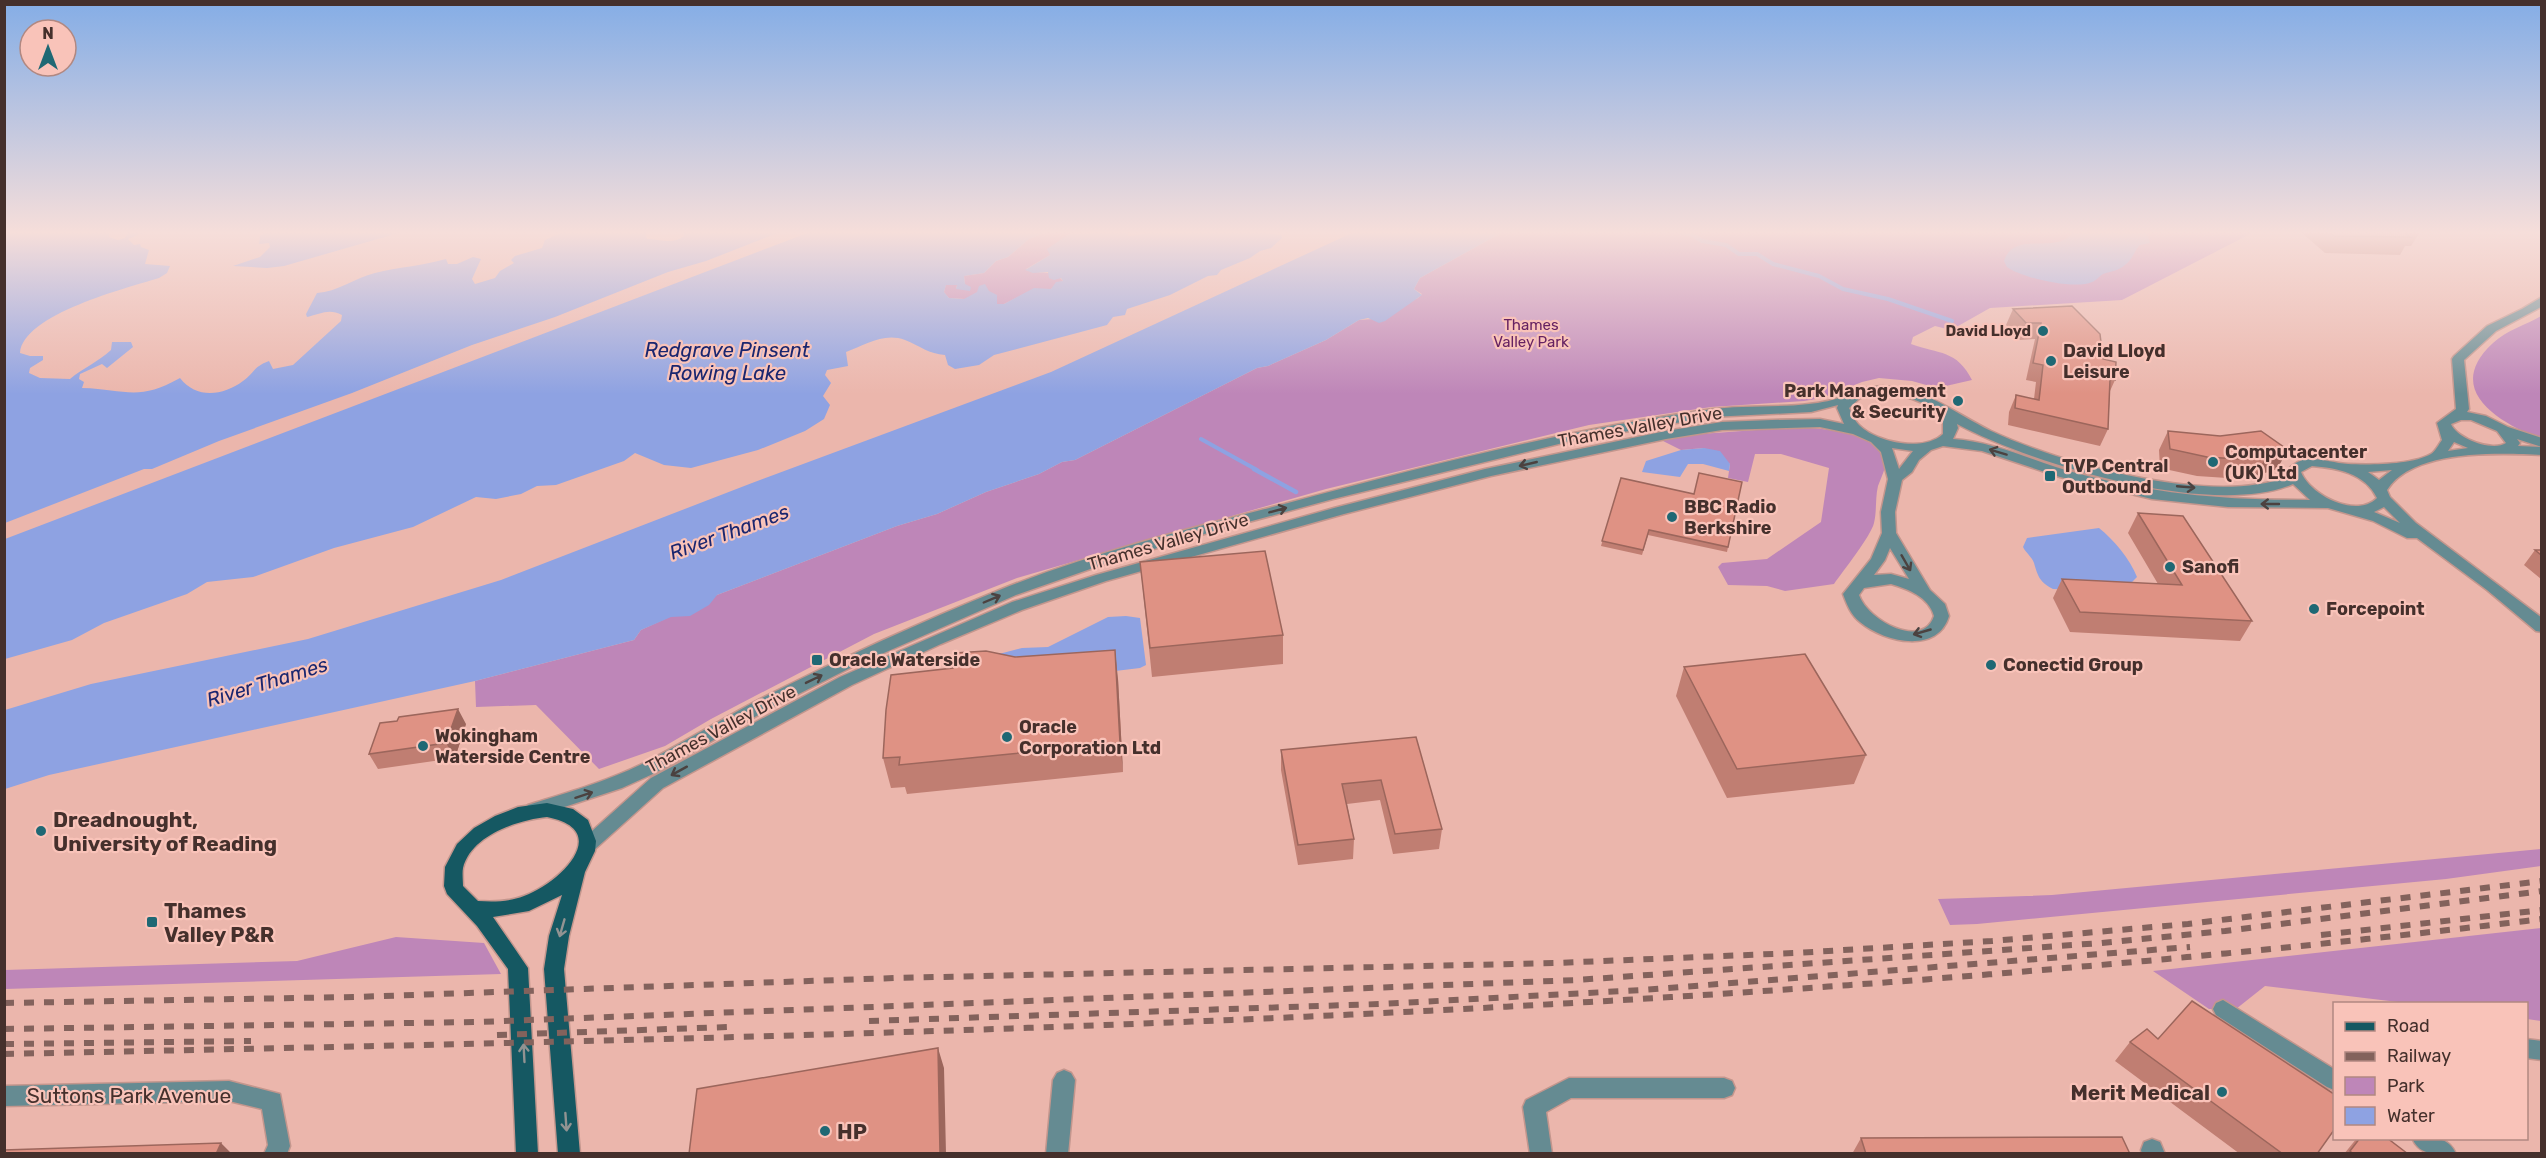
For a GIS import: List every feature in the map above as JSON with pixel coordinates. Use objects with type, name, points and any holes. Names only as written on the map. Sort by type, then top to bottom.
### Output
[{"type":"main road","points":[[473,908],[491,911],[520,907],[542,898],[564,884],[582,862],[588,845],[586,830],[577,819],[564,812],[528,811],[502,820],[486,830],[466,846],[455,866],[452,884],[455,891],[473,908],[503,944],[518,968],[527,1154]]},
{"type":"main road","points":[[568,1154],[554,969],[559,936],[576,871]]},
{"type":"street","points":[[2457,416],[2463,409],[2458,359],[2496,326],[2532,310],[2541,300]]},
{"type":"street","name":"Thames Valley Drive","points":[[528,811],[616,783],[649,768],[763,705],[846,663],[1011,591],[1181,536],[1330,496],[1571,437],[1711,413],[1811,408],[1848,399],[1860,392],[1892,390],[1923,398],[1941,409]]},
{"type":"street","points":[[2461,393],[2474,408],[2511,436],[2513,443],[2503,450]]},
{"type":"street","points":[[1848,399],[1843,408],[1849,422],[1859,431],[1878,441],[1905,447],[1972,444],[2058,472],[2131,491],[2185,500],[2239,504],[2329,504],[2378,518],[2464,565]]},
{"type":"street","points":[[1895,479],[1908,469],[1913,458],[1949,435],[1951,426],[1949,419],[1941,409]]},
{"type":"street","points":[[1941,409],[1968,425],[2021,448],[2058,461],[2128,478],[2180,487],[2226,491],[2266,489],[2289,483],[2294,479]]},
{"type":"street","points":[[2437,457],[2448,440],[2444,423],[2449,418],[2457,416],[2474,418],[2541,443]]},
{"type":"street","name":"Thames Valley Drive","points":[[588,845],[657,783],[846,681],[1017,606],[1101,578],[1490,472],[1642,439],[1722,426],[1772,424],[1820,423],[1859,431]]},
{"type":"street","points":[[2446,430],[2461,441],[2484,449]]},
{"type":"street","points":[[1860,584],[1875,579],[1890,579],[1910,584],[1923,591],[1938,605],[1941,615],[1939,624],[1929,632],[1917,635],[1899,634],[1882,630],[1868,623],[1857,613],[1851,594],[1878,560],[1889,533],[1888,512],[1895,479],[1887,452],[1878,441]]},
{"type":"street","points":[[2329,504],[2309,494],[2294,479],[2294,471],[2301,465],[2311,462],[2379,468],[2484,449],[2541,451]]},
{"type":"street","points":[[2351,509],[2374,508],[2381,505],[2387,479],[2411,464]]},
{"type":"street","points":[[2338,465],[2362,475],[2383,494],[2411,526],[2541,627]]},
{"type":"street","points":[[1889,533],[1923,591]]},
{"type":"street","points":[[2223,1009],[2333,1079]]},
{"type":"street","points":[[1057,1154],[1064,1080]]},
{"type":"street","points":[[1541,1154],[1534,1107],[1569,1088],[1724,1088]]},
{"type":"street","name":"Suttons Park Avenue","points":[[4,1096],[229,1091],[272,1101],[279,1146],[274,1154]]},
{"type":"street","points":[[2426,1140],[2445,1154]]},
{"type":"green space","points":[[945,286],[957,286],[956,289],[961,286],[1055,286],[1051,289],[1034,289],[1004,304],[996,304],[978,292],[965,299],[949,298],[944,292]]},
{"type":"green space","name":"Thames Valley Park","points":[[1416,286],[2149,286],[2122,300],[1990,308],[1951,330],[1935,326],[1913,337],[1911,344],[1953,358],[1960,363],[1972,380],[1937,388],[1912,381],[1879,378],[1862,382],[1822,398],[1804,401],[1711,407],[1589,425],[1326,489],[1017,578],[874,634],[711,719],[665,746],[599,769],[536,705],[476,707],[475,681],[634,640],[641,630],[717,595],[897,526],[937,514],[986,492],[1039,474],[1062,462],[1075,460],[1257,368],[1268,366],[1326,340],[1359,320],[1373,319],[1418,298],[1422,294],[1414,289]]},
{"type":"green space","points":[[2541,316],[2541,439],[2509,424],[2482,403],[2475,390],[2473,376],[2479,360],[2498,338]]},
{"type":"green space","points":[[1796,427],[1848,433],[1874,443],[1883,451],[1886,463],[1878,486],[1872,529],[1834,584],[1785,591],[1767,586],[1728,585],[1718,567],[1722,563],[1767,559],[1821,522],[1829,468],[1781,454],[1755,454],[1748,482],[1728,478],[1730,464],[1704,448],[1681,450],[1661,440],[1701,434]]},
{"type":"green space","points":[[2541,849],[2541,866],[2446,879],[1977,924],[1950,925],[1938,899],[2052,895]]},
{"type":"green space","points":[[2541,928],[2541,1021],[2528,1019],[2528,1002],[2398,1002],[2265,986],[2236,1009],[2209,1009],[2153,971]]},
{"type":"green space","points":[[396,937],[484,943],[501,974],[5,989],[5,970],[297,961]]},
{"type":"water","points":[[5,286],[134,286],[79,305],[38,326],[26,339],[20,353],[43,356],[43,360],[30,368],[29,373],[40,378],[70,379],[111,350],[112,342],[131,342],[133,347],[107,368],[102,364],[80,374],[79,379],[84,382],[82,388],[142,392],[153,390],[180,378],[194,389],[210,393],[235,386],[260,365],[269,361],[273,369],[293,365],[341,321],[342,315],[333,312],[307,317],[306,314],[317,293],[341,286],[633,286],[555,317],[472,345],[352,393],[219,441],[152,469],[144,469],[5,523]]},
{"type":"water","name":"Redgrave Pinsent Rowing Lake","points":[[668,286],[946,286],[944,292],[949,298],[964,299],[977,292],[979,286],[986,286],[989,291],[997,295],[997,304],[1004,304],[1034,288],[1051,289],[1053,286],[1188,286],[1170,295],[1127,309],[1125,315],[1113,317],[1107,325],[994,355],[979,365],[955,369],[948,365],[945,355],[929,351],[905,340],[882,338],[846,352],[848,366],[827,370],[825,375],[831,383],[823,396],[830,405],[824,419],[805,431],[758,450],[691,468],[664,465],[635,453],[624,461],[556,485],[537,486],[521,494],[496,499],[476,497],[413,527],[334,548],[253,577],[207,582],[187,594],[104,623],[72,640],[5,659],[5,539]]},
{"type":"water","name":"Redgrave Pinsent Rowing Lake","points":[[957,286],[971,287],[970,291],[956,289]]},
{"type":"water","name":"River Thames","points":[[1237,286],[1416,286],[1414,289],[1422,295],[1385,321],[1379,323],[1368,318],[1359,320],[1326,340],[1268,366],[1257,368],[1075,460],[1062,462],[1039,474],[986,492],[937,514],[897,526],[717,595],[709,605],[690,616],[671,617],[641,630],[634,640],[475,681],[49,775],[5,789],[5,710],[91,684],[308,639],[501,580],[752,483],[1051,372]]},
{"type":"water","points":[[1704,448],[1720,451],[1730,464],[1729,471],[1703,464],[1688,464],[1680,477],[1642,472],[1646,461],[1681,450]]},
{"type":"water","points":[[2099,528],[2121,550],[2134,570],[2137,577],[2132,582],[2134,592],[2053,589],[2040,579],[2033,561],[2023,547],[2027,538]]},
{"type":"water","points":[[1108,617],[1140,618],[1146,665],[1140,668],[1057,678],[972,661],[1022,648],[1048,647]]},
{"type":"building","points":[[2072,306],[2100,334],[2103,359],[2116,362],[2115,380],[2110,379],[2108,429],[2015,408],[2016,395],[2039,400],[2043,365],[2033,363],[2041,323],[2026,323],[2013,309]]},
{"type":"building","points":[[2168,431],[2220,436],[2261,431],[2288,450],[2266,457],[2238,459],[2207,457],[2170,449]]},
{"type":"building","name":"BBC Radio Berkshire","points":[[1699,473],[1742,482],[1728,547],[1649,530],[1643,550],[1602,541],[1621,478],[1694,494]]},
{"type":"building","points":[[2138,513],[2183,516],[2252,621],[2080,612],[2062,579],[2182,585]]},
{"type":"building","points":[[1265,551],[1283,635],[1150,648],[1140,562]]},
{"type":"building","name":"Oracle Corporation Ltd","points":[[1115,650],[1120,743],[899,765],[900,757],[883,758],[891,675],[953,668],[955,653],[986,651],[1015,657]]},
{"type":"building","points":[[1805,654],[1866,755],[1737,769],[1684,667]]},
{"type":"building","points":[[458,709],[446,743],[369,754],[380,723],[397,721],[399,717]]},
{"type":"building","points":[[1416,737],[1442,829],[1395,834],[1381,780],[1342,784],[1354,839],[1298,845],[1281,750]]},
{"type":"building","name":"Merit Medical","points":[[2192,1001],[2333,1093],[2333,1131],[2317,1154],[2283,1154],[2130,1042],[2147,1029],[2158,1039]]},
{"type":"building","name":"HP","points":[[938,1048],[940,1154],[689,1154],[697,1089]]},
{"type":"building","points":[[2122,1137],[2130,1154],[1866,1154],[1861,1138]]},
{"type":"building","points":[[2358,1140],[2390,1140],[2408,1154],[2353,1154],[2350,1151]]},
{"type":"building","points":[[221,1143],[216,1154],[4,1154],[4,1150]]},
{"type":"waterway","points":[[1838,286],[1888,299],[1952,321]]},
{"type":"waterway","points":[[1201,439],[1257,470]]},
{"type":"waterway","points":[[1254,469],[1296,492]]},
{"type":"railway","points":[[4,1003],[355,997],[895,978],[1555,963],[1795,953],[1992,941],[2188,924],[2542,881]]},
{"type":"railway","points":[[4,1029],[478,1022],[1577,980],[2101,943],[2225,931],[2542,891]]},
{"type":"railway","points":[[2321,935],[2542,910]]},
{"type":"railway","points":[[4,1054],[640,1040],[958,1030],[1275,1018],[1593,1002],[1910,981],[2226,953],[2542,919]]},
{"type":"railway","points":[[869,1021],[1380,1004],[1643,990],[2190,947]]},
{"type":"railway","points":[[497,1035],[728,1027]]},
{"type":"railway","points":[[4,1044],[251,1041]]},
{"type":"place","name":"David Lloyd","points":[[2043,331]]},
{"type":"place","name":"David Lloyd Leisure","points":[[2051,361]]},
{"type":"place","name":"Park Management & Security","points":[[1958,401]]},
{"type":"place","name":"Computacenter (UK) Ltd","points":[[2213,462]]},
{"type":"place","name":"TVP Central Outbound","points":[[2050,476]]},
{"type":"place","name":"BBC Radio Berkshire","points":[[1672,517]]},
{"type":"place","name":"Sanofi","points":[[2170,567]]},
{"type":"place","name":"Forcepoint","points":[[2314,609]]},
{"type":"place","name":"Oracle Waterside","points":[[817,660]]},
{"type":"place","name":"Conectid Group","points":[[1991,665]]},
{"type":"place","name":"Oracle Corporation Ltd","points":[[1007,737]]},
{"type":"place","name":"Wokingham Waterside Centre","points":[[423,746]]},
{"type":"place","name":"Dreadnought, University of Reading","points":[[41,831]]},
{"type":"place","name":"Thames Valley P&R","points":[[152,922]]},
{"type":"place","name":"Merit Medical","points":[[2222,1092]]},
{"type":"place","name":"HP","points":[[825,1131]]}]
